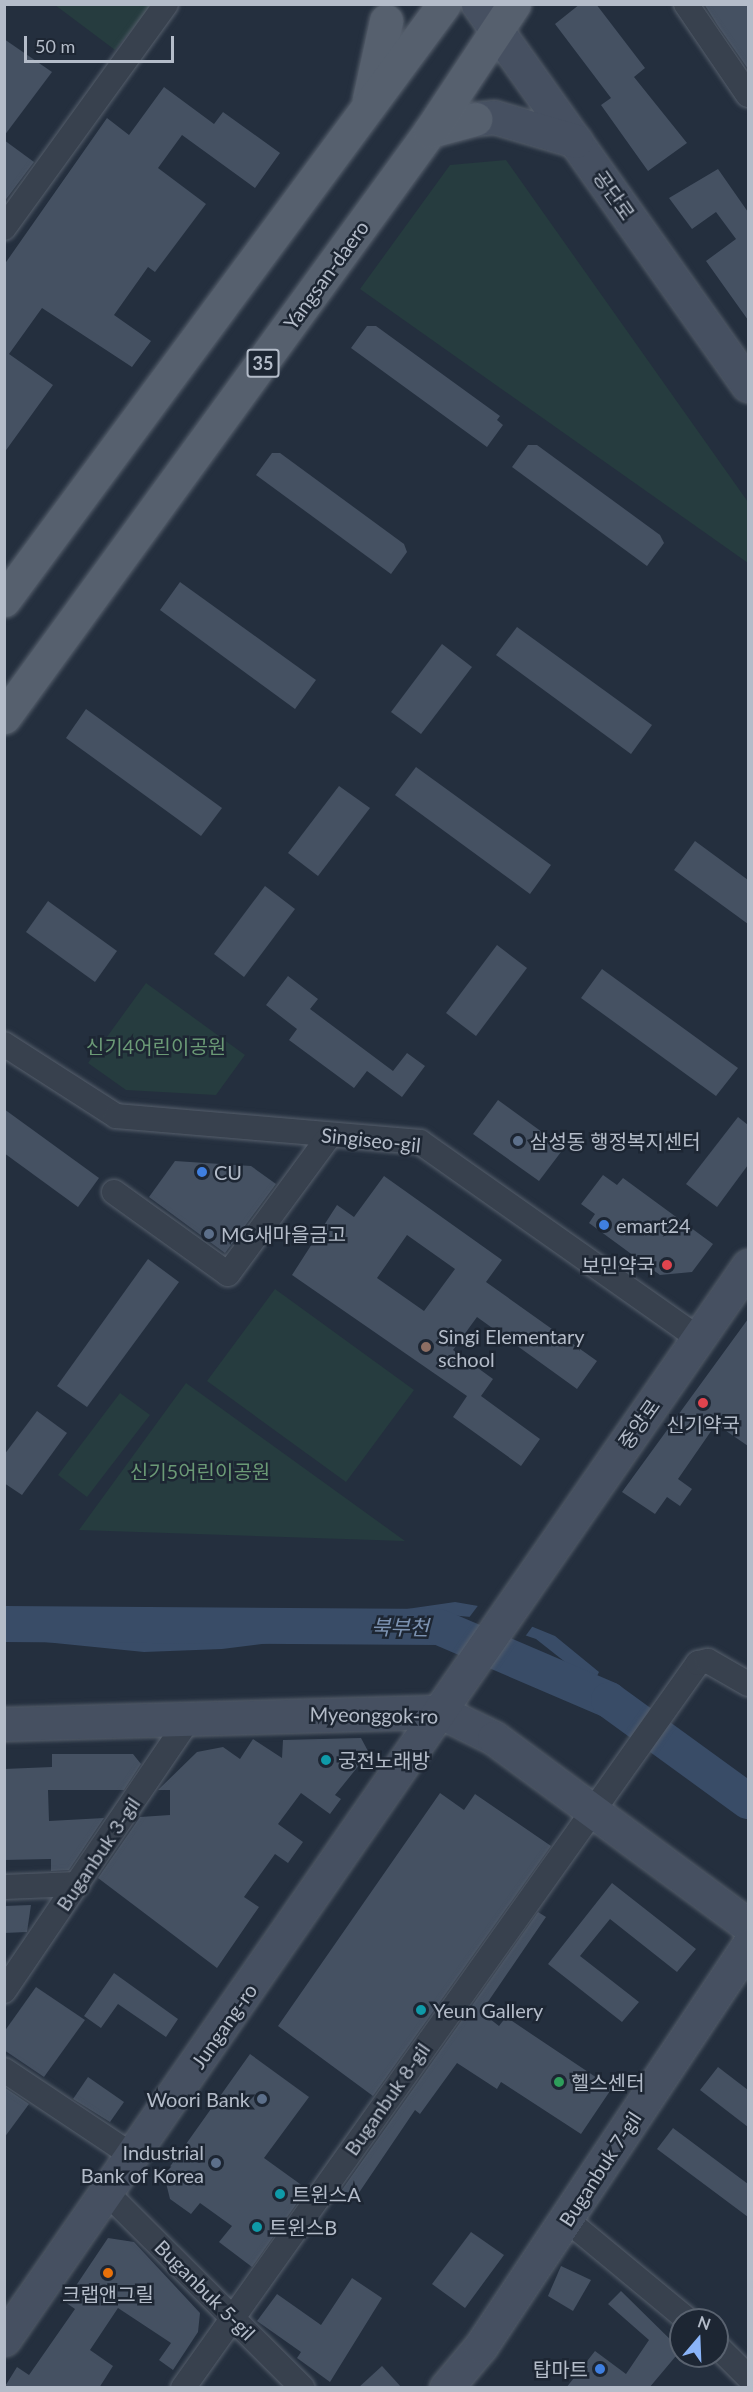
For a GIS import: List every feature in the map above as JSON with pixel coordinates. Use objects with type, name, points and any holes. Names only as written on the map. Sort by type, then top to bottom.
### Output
[{"type":"main road","points":[[8,587],[444,4]]},
{"type":"main road","name":"Yangsan-daero","points":[[4,717],[430,131],[499,33],[514,4]]},
{"type":"main road","points":[[367,107],[386,13]]},
{"type":"main road","points":[[430,131],[475,119]]},
{"type":"street","points":[[4,228],[166,4]]},
{"type":"street","name":"공단로","points":[[478,4],[747,380]]},
{"type":"street","points":[[686,4],[748,95]]},
{"type":"street","points":[[475,119],[494,117],[576,141]]},
{"type":"street","name":"Singiseo-gil","points":[[4,1044],[116,1116],[429,1146],[698,1338]]},
{"type":"street","points":[[114,1192],[228,1274],[330,1135]]},
{"type":"street","name":"중앙로","points":[[441,1712],[748,1266]]},
{"type":"street","name":"Buganbuk 8-gil","points":[[183,2388],[610,1780],[698,1663],[708,1661],[748,1684]]},
{"type":"street","name":"Myeonggok-ro","points":[[4,1724],[191,1716],[441,1712],[494,1738],[748,1925]]},
{"type":"street","name":"Jungang-ro","points":[[4,2339],[441,1712]]},
{"type":"street","name":"Buganbuk 3-gil","points":[[4,1991],[191,1716]]},
{"type":"street","points":[[4,1887],[78,1884]]},
{"type":"street","name":"Buganbuk 7-gil","points":[[446,2388],[481,2346],[748,1946]]},
{"type":"street","points":[[4,2070],[133,2156]]},
{"type":"street","name":"Buganbuk 5-gil","points":[[107,2193],[303,2388]]},
{"type":"street","points":[[567,2220],[673,2308]]},
{"type":"street","points":[[729,2358],[748,2377]]},
{"type":"green space","points":[[55,5],[152,5],[115,50]]},
{"type":"green space","points":[[506,160],[748,502],[748,563],[360,289],[450,165]]},
{"type":"green space","name":"신기4어린이공원","points":[[146,983],[245,1055],[216,1095],[126,1090],[88,1063]]},
{"type":"green space","points":[[275,1289],[414,1390],[346,1482],[207,1381]]},
{"type":"green space","name":"신기5어린이공원","points":[[186,1383],[405,1541],[79,1530]]},
{"type":"green space","points":[[120,1393],[150,1415],[87,1497],[58,1475]]},
{"type":"water","points":[[455,1602],[484,1607],[555,1636],[599,1672],[593,1684],[536,1639],[471,1617],[438,1614],[399,1613],[348,1633],[222,1649],[144,1652],[5,1638],[5,1623],[170,1634],[249,1632]]},
{"type":"pier","points":[[480,1603],[535,1623],[524,1638],[468,1619]]},
{"type":"building","points":[[580,4],[596,4],[645,68],[634,77],[687,143],[648,171],[601,105],[611,98],[555,24]]},
{"type":"building","points":[[704,4],[748,4],[748,69],[718,26]]},
{"type":"building","points":[[4,39],[52,72],[4,136]]},
{"type":"building","points":[[164,87],[214,124],[223,112],[280,153],[255,188],[182,135],[158,168],[206,204],[155,272],[148,267],[114,315],[151,341],[132,367],[42,308],[9,354],[53,385],[4,453],[4,265],[107,118],[129,135]]},
{"type":"building","points":[[4,140],[34,162],[4,202]]},
{"type":"building","points":[[718,169],[748,212],[748,320],[706,261],[736,239],[716,212],[692,229],[669,198]]},
{"type":"building","points":[[367,326],[376,326],[500,416],[497,420],[503,425],[487,447],[351,348]]},
{"type":"building","points":[[528,445],[537,445],[660,535],[664,543],[647,566],[512,467]]},
{"type":"building","points":[[272,453],[280,453],[404,544],[407,552],[391,574],[256,475]]},
{"type":"building","points":[[180,582],[316,680],[295,709],[160,610]]},
{"type":"building","points":[[517,627],[652,725],[631,754],[496,655]]},
{"type":"building","points":[[442,644],[472,667],[421,734],[391,712]]},
{"type":"building","points":[[86,709],[222,808],[201,836],[66,738]]},
{"type":"building","points":[[416,767],[551,865],[530,894],[395,795]]},
{"type":"building","points":[[339,786],[370,808],[318,876],[288,853]]},
{"type":"building","points":[[695,841],[748,880],[748,924],[674,870]]},
{"type":"building","points":[[265,886],[295,909],[244,977],[214,954]]},
{"type":"building","points":[[48,901],[117,951],[95,982],[26,932]]},
{"type":"building","points":[[497,945],[527,968],[476,1036],[446,1013]]},
{"type":"building","points":[[602,969],[738,1068],[716,1096],[581,998]]},
{"type":"building","points":[[288,976],[318,999],[310,1009],[393,1071],[407,1053],[425,1066],[402,1097],[367,1071],[354,1088],[289,1040],[297,1029],[266,1005]]},
{"type":"building","name":"삼성동 행정복지센터","points":[[498,1100],[564,1148],[539,1181],[473,1134]]},
{"type":"building","points":[[4,1109],[99,1178],[78,1207],[4,1153]]},
{"type":"building","points":[[738,1117],[748,1125],[748,1165],[717,1207],[686,1184]]},
{"type":"building","points":[[175,1161],[251,1166],[276,1184],[225,1253],[149,1197]]},
{"type":"building","points":[[603,1175],[617,1185],[623,1178],[713,1244],[692,1272],[660,1275],[589,1223],[595,1214],[581,1204]]},
{"type":"building","points":[[384,1176],[502,1260],[486,1282],[597,1361],[577,1389],[477,1317],[453,1350],[493,1379],[481,1396],[540,1439],[521,1466],[453,1417],[467,1396],[292,1275],[337,1205],[354,1217]],"holes":[[[407,1235],[455,1269],[424,1311],[377,1278]]]},
{"type":"building","points":[[148,1259],[179,1282],[87,1407],[57,1386]]},
{"type":"building","points":[[748,1319],[748,1446],[716,1424],[678,1479],[692,1489],[680,1506],[667,1497],[655,1514],[622,1492]]},
{"type":"building","points":[[37,1411],[67,1433],[22,1495],[4,1483],[4,1455]]},
{"type":"building","points":[[361,1738],[369,1753],[335,1795],[341,1799],[330,1814],[301,1793],[278,1824],[303,1842],[288,1863],[275,1854],[244,1897],[259,1907],[217,1968],[98,1878],[140,1817],[170,1815],[170,1790],[158,1790],[197,1752],[223,1747],[240,1759],[253,1739],[282,1758],[283,1740]]},
{"type":"building","points":[[52,1754],[133,1754],[141,1764],[124,1790],[48,1790],[49,1821],[104,1818],[69,1870],[51,1871],[51,1859],[4,1860],[4,1769],[52,1767]]},
{"type":"building","points":[[440,1793],[464,1810],[475,1794],[551,1846],[373,2096],[278,2026]]},
{"type":"building","points":[[612,1883],[696,1949],[677,1972],[610,1919],[580,1956],[639,2002],[622,2022],[548,1964]]},
{"type":"building","points":[[31,1905],[27,1932],[4,1933],[4,1906]]},
{"type":"building","points":[[538,1912],[546,1917],[481,2012],[499,2026],[506,2017],[612,2088],[581,2134],[501,2082],[497,2089],[457,2063],[420,2114],[415,2110],[354,2200],[341,2191]]},
{"type":"building","points":[[114,1973],[178,2019],[166,2037],[118,2004],[101,2028],[84,2016]]},
{"type":"building","points":[[36,1987],[85,2020],[44,2077],[4,2050],[4,2032]]},
{"type":"building","points":[[250,2054],[309,2097],[264,2158],[307,2189],[252,2267],[219,2242],[232,2226],[200,2203],[191,2214],[170,2199],[164,2175]]},
{"type":"building","points":[[718,2067],[748,2090],[748,2127],[700,2090]]},
{"type":"building","points":[[88,2077],[124,2102],[110,2122],[73,2099]]},
{"type":"building","points":[[4,2087],[29,2104],[4,2138]]},
{"type":"building","points":[[673,2128],[748,2184],[748,2217],[657,2149]]},
{"type":"building","points":[[471,2232],[504,2255],[465,2308],[432,2284]]},
{"type":"building","points":[[108,2238],[134,2242],[200,2313],[198,2332],[173,2370],[159,2360],[171,2343],[118,2308],[90,2350],[113,2366],[99,2388],[4,2388],[17,2367],[29,2375],[75,2309],[65,2302]]},
{"type":"building","points":[[561,2266],[591,2280],[573,2311],[548,2296]]},
{"type":"building","points":[[352,2278],[382,2298],[330,2382],[297,2358],[301,2352],[257,2321],[277,2294],[321,2325]]},
{"type":"building","points":[[621,2291],[669,2338],[669,2364],[649,2388],[566,2388],[595,2351],[626,2374],[649,2340],[608,2304]]},
{"type":"building","points":[[382,2366],[402,2388],[358,2388]]},
{"type":"waterway","name":"북부천","points":[[4,1624],[439,1627],[609,1700],[748,1801]]},
{"type":"place","name":"삼성동 행정복지센터","points":[[518,1141]]},
{"type":"place","name":"CU","points":[[202,1172]]},
{"type":"place","name":"emart24","points":[[604,1225]]},
{"type":"place","name":"MG새마을금고","points":[[209,1234]]},
{"type":"place","name":"보민약국","points":[[667,1265]]},
{"type":"place","name":"Singi Elementary school","points":[[426,1347]]},
{"type":"place","name":"신기약국","points":[[703,1403]]},
{"type":"place","name":"궁전노래방","points":[[326,1760]]},
{"type":"place","name":"Yeun Gallery","points":[[421,2010]]},
{"type":"place","name":"헬스센터","points":[[559,2082]]},
{"type":"place","name":"Woori Bank","points":[[262,2099]]},
{"type":"place","name":"Industrial Bank of Korea","points":[[216,2163]]},
{"type":"place","name":"트윈스A","points":[[280,2194]]},
{"type":"place","name":"트윈스B","points":[[257,2227]]},
{"type":"place","name":"크랩앤그릴","points":[[108,2273]]},
{"type":"place","name":"탑마트","points":[[600,2369]]}]
